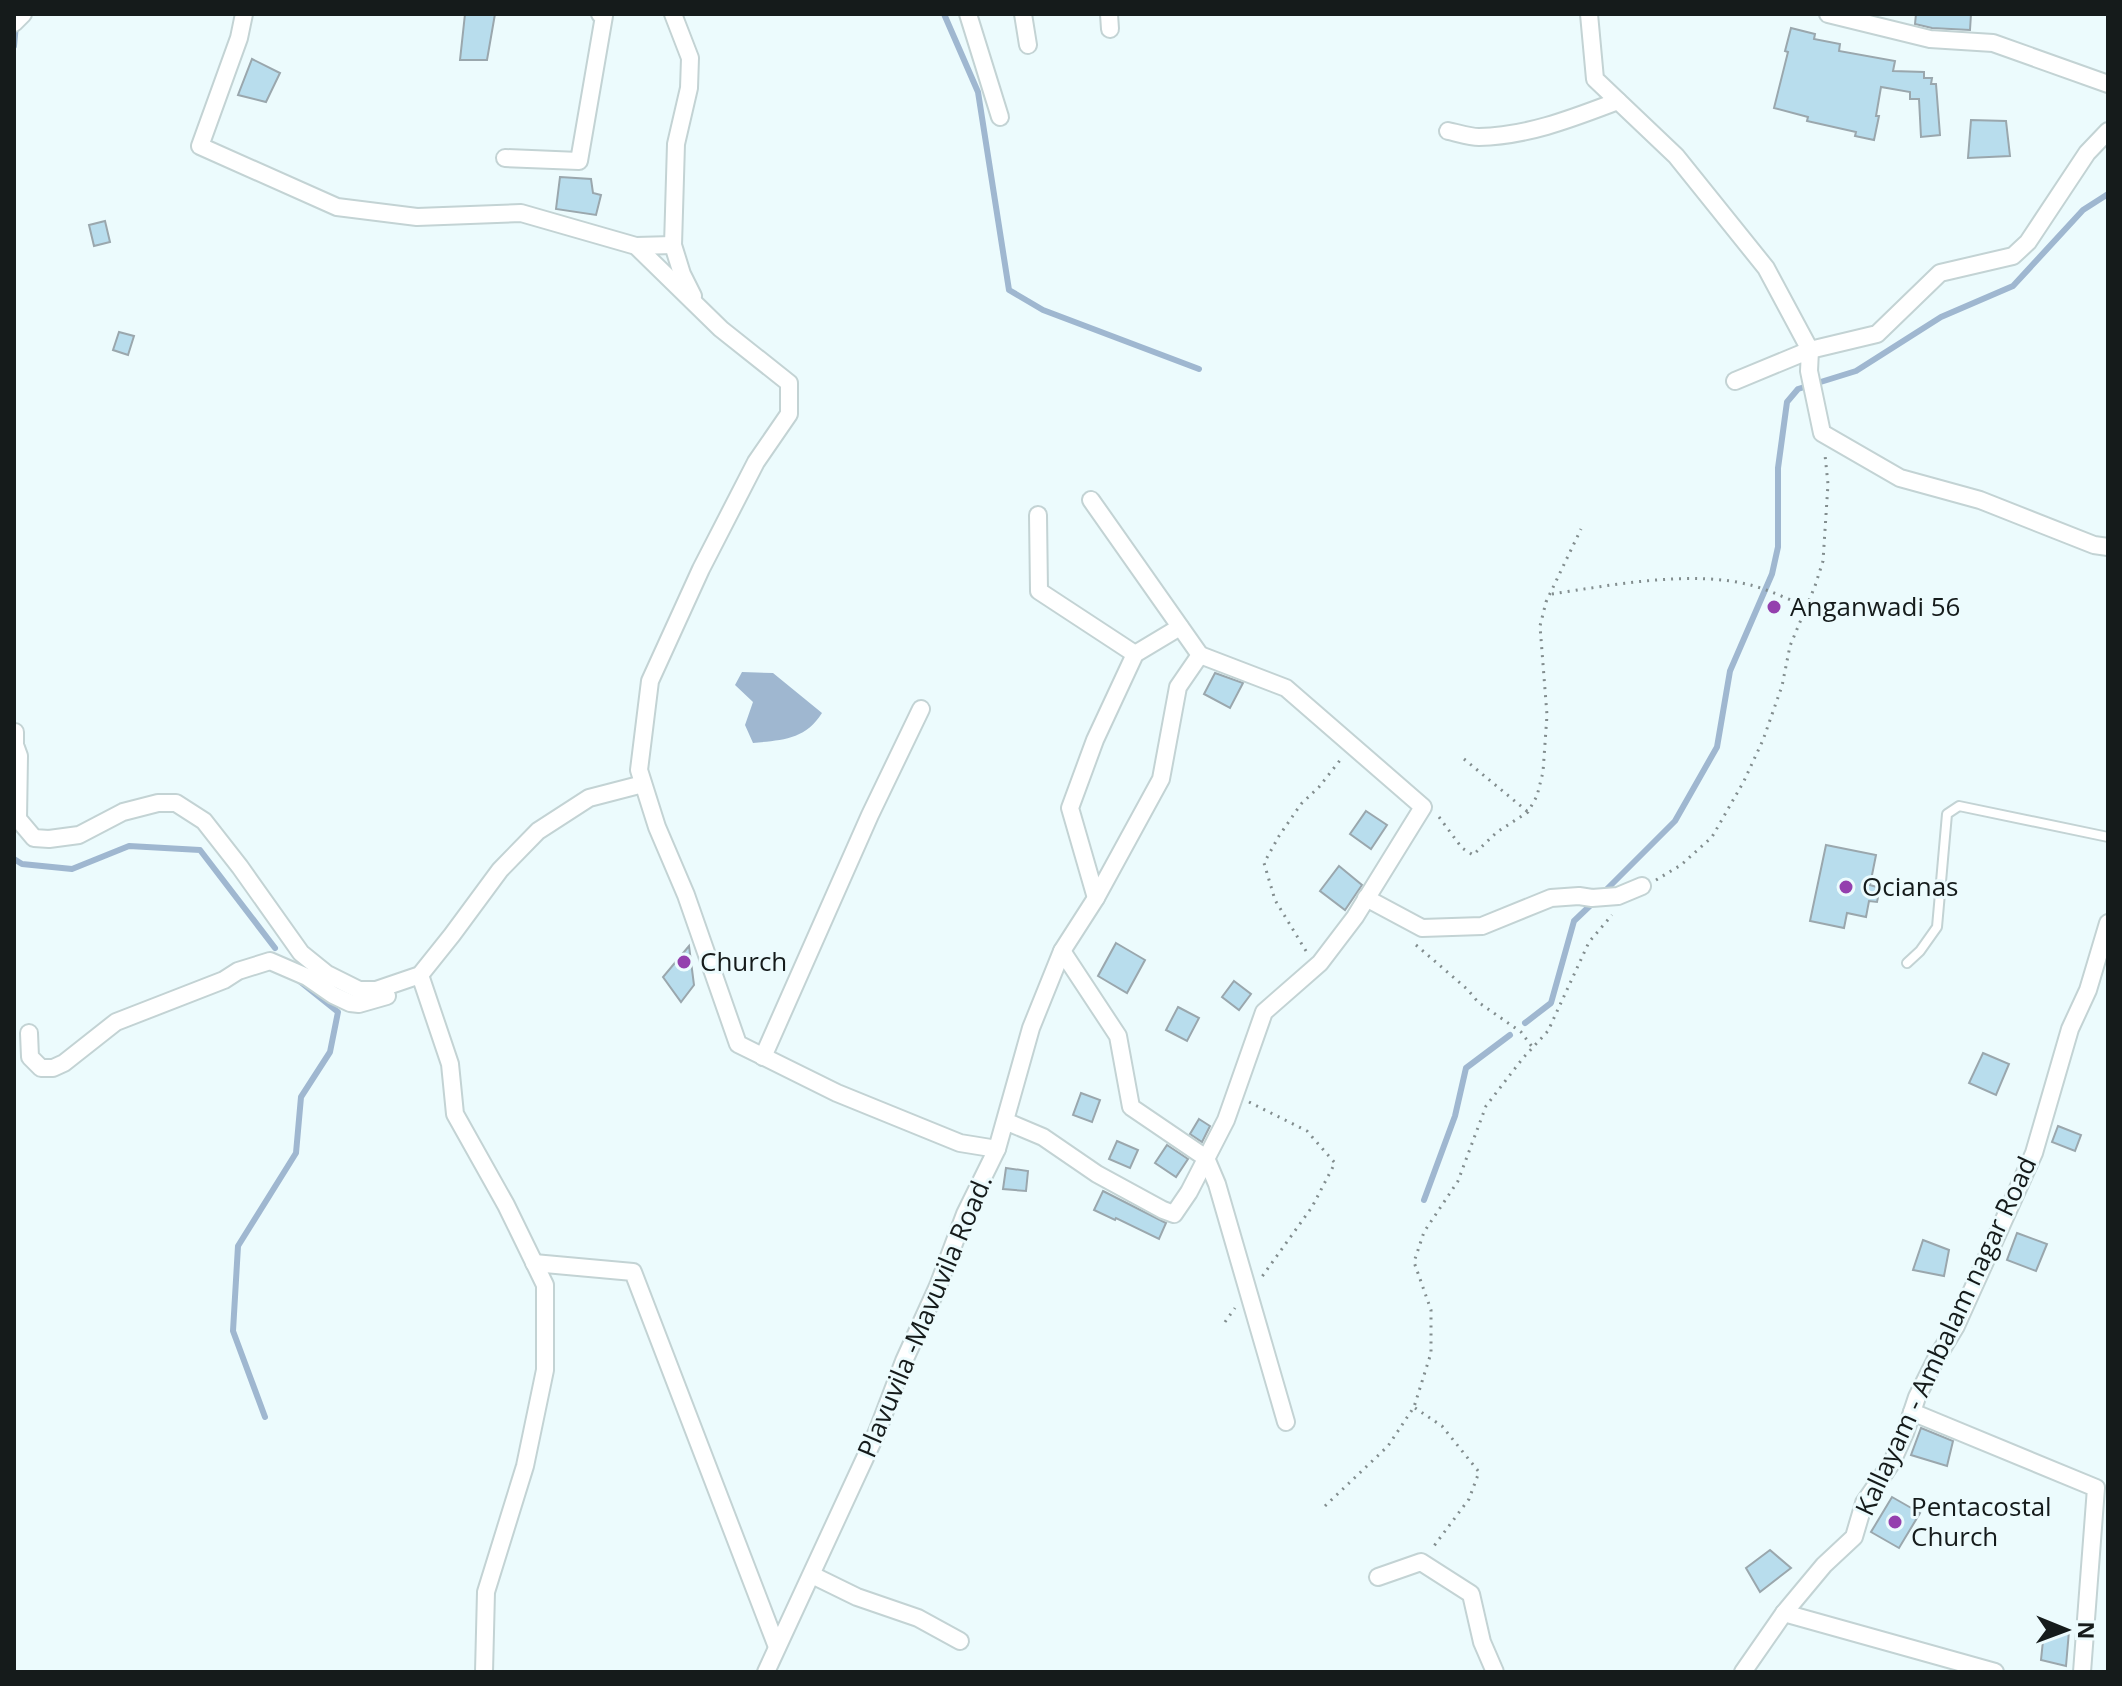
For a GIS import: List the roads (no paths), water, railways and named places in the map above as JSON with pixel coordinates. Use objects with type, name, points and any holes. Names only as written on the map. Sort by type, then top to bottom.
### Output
[{"type":"street","name":"Plavuvila -Mavuvila Road.","points":[[244,14],[239,38],[200,146],[337,207],[417,217],[521,213],[636,246],[721,329],[789,383],[789,414],[749,475],[701,569],[650,681],[641,777],[738,1044],[837,1093],[960,1143],[997,1149],[965,1214],[877,1432],[766,1672]]},
{"type":"street","points":[[673,14],[690,58],[689,88],[676,144],[673,245],[682,274],[698,306]]},
{"type":"street","points":[[968,14],[1000,117]]},
{"type":"street","points":[[1023,14],[1028,45]]},
{"type":"street","points":[[1589,14],[1595,79],[1676,156],[1766,268],[1810,350],[1810,374],[1822,433],[1900,478],[1980,500],[2094,545],[2108,547]]},
{"type":"street","points":[[1828,14],[1930,39],[1993,43],[2108,84]]},
{"type":"street","points":[[1893,31],[1897,14]]},
{"type":"street","points":[[505,158],[579,161],[603,15]]},
{"type":"street","points":[[1448,131],[1476,137],[1516,133],[1562,123],[1618,101]]},
{"type":"street","points":[[1735,381],[1810,350],[1877,334],[1940,273],[2013,256],[2028,242],[2087,153],[2108,131]]},
{"type":"street","points":[[636,246],[673,245]]},
{"type":"street","points":[[1005,1121],[1043,1137],[1097,1174],[1172,1215],[1189,1192],[1226,1120],[1264,1012],[1316,967],[1355,917],[1423,807],[1286,688],[1200,655],[1091,500]]},
{"type":"street","points":[[1038,515],[1039,591],[1135,654]]},
{"type":"street","points":[[1096,898],[1070,808],[1095,740],[1135,654],[1180,627]]},
{"type":"street","points":[[997,1149],[1031,1028],[1062,951],[1096,898],[1161,779],[1178,687],[1200,655]]},
{"type":"street","points":[[763,1057],[870,815],[921,709]]},
{"type":"street","points":[[15,732],[19,756],[18,819],[34,838],[79,835],[123,812],[158,803],[176,803],[204,821],[301,953],[327,974],[359,990],[376,990],[420,975]]},
{"type":"street","points":[[29,1033],[30,1057],[41,1068],[53,1068],[64,1063],[116,1022],[270,961],[296,971],[350,1003],[359,1004],[408,989],[500,870],[538,831],[589,798],[626,787],[641,777]]},
{"type":"street","points":[[1366,898],[1422,928],[1482,926],[1551,898],[1614,897],[1642,886]]},
{"type":"street","name":"Kallayam - Ambalam nagar Road","points":[[1743,1672],[1784,1613],[1824,1565],[1854,1537],[1864,1503],[1892,1462],[1917,1397],[1956,1326],[2034,1153],[2070,1029],[2088,990],[2108,923]]},
{"type":"street","points":[[1062,951],[1118,1036],[1131,1107],[1206,1158],[1217,1184],[1286,1422]]},
{"type":"street","points":[[420,975],[450,1064],[455,1114],[506,1205],[545,1285],[545,1370],[525,1466],[486,1592],[484,1672]]},
{"type":"street","points":[[534,1263],[633,1272],[777,1647]]},
{"type":"street","points":[[1912,1412],[2102,1492],[2082,1672]]},
{"type":"street","points":[[1378,1577],[1421,1562],[1471,1594],[1482,1642],[1495,1672]]},
{"type":"street","points":[[812,1575],[857,1597],[918,1618],[960,1641]]},
{"type":"street","points":[[1784,1613],[1995,1672]]},
{"type":"lane","points":[[1907,963],[1937,927],[1947,814],[1959,806],[2108,837]]},
{"type":"water","points":[[742,672],[773,673],[822,713],[800,734],[753,743],[745,725],[753,702],[735,685]]},
{"type":"waterway","points":[[944,14],[978,92],[1009,290],[1043,310],[1199,369]]},
{"type":"waterway","points":[[14,46],[16,25]]},
{"type":"waterway","points":[[1604,892],[1675,821],[1717,747],[1730,671],[1772,574],[1778,547],[1778,468],[1787,402],[1798,389],[1856,371],[1941,317],[2013,286],[2083,210],[2108,194]]},
{"type":"waterway","points":[[14,859],[22,864],[72,869],[129,846],[200,850],[275,948]]},
{"type":"waterway","points":[[1525,1023],[1551,1003],[1574,921],[1596,900]]},
{"type":"waterway","points":[[265,1417],[233,1331],[238,1246],[296,1153],[301,1097],[330,1052],[338,1012],[298,980]]},
{"type":"waterway","points":[[1424,1200],[1455,1116],[1466,1068],[1510,1035]]},
{"type":"place","name":"Anganwadi 56","points":[[1774,607]]},
{"type":"place","name":"Ocianas","points":[[1846,887]]},
{"type":"place","name":"Church","points":[[684,962]]},
{"type":"place","name":"Pentacostal Church","points":[[1895,1522]]}]
